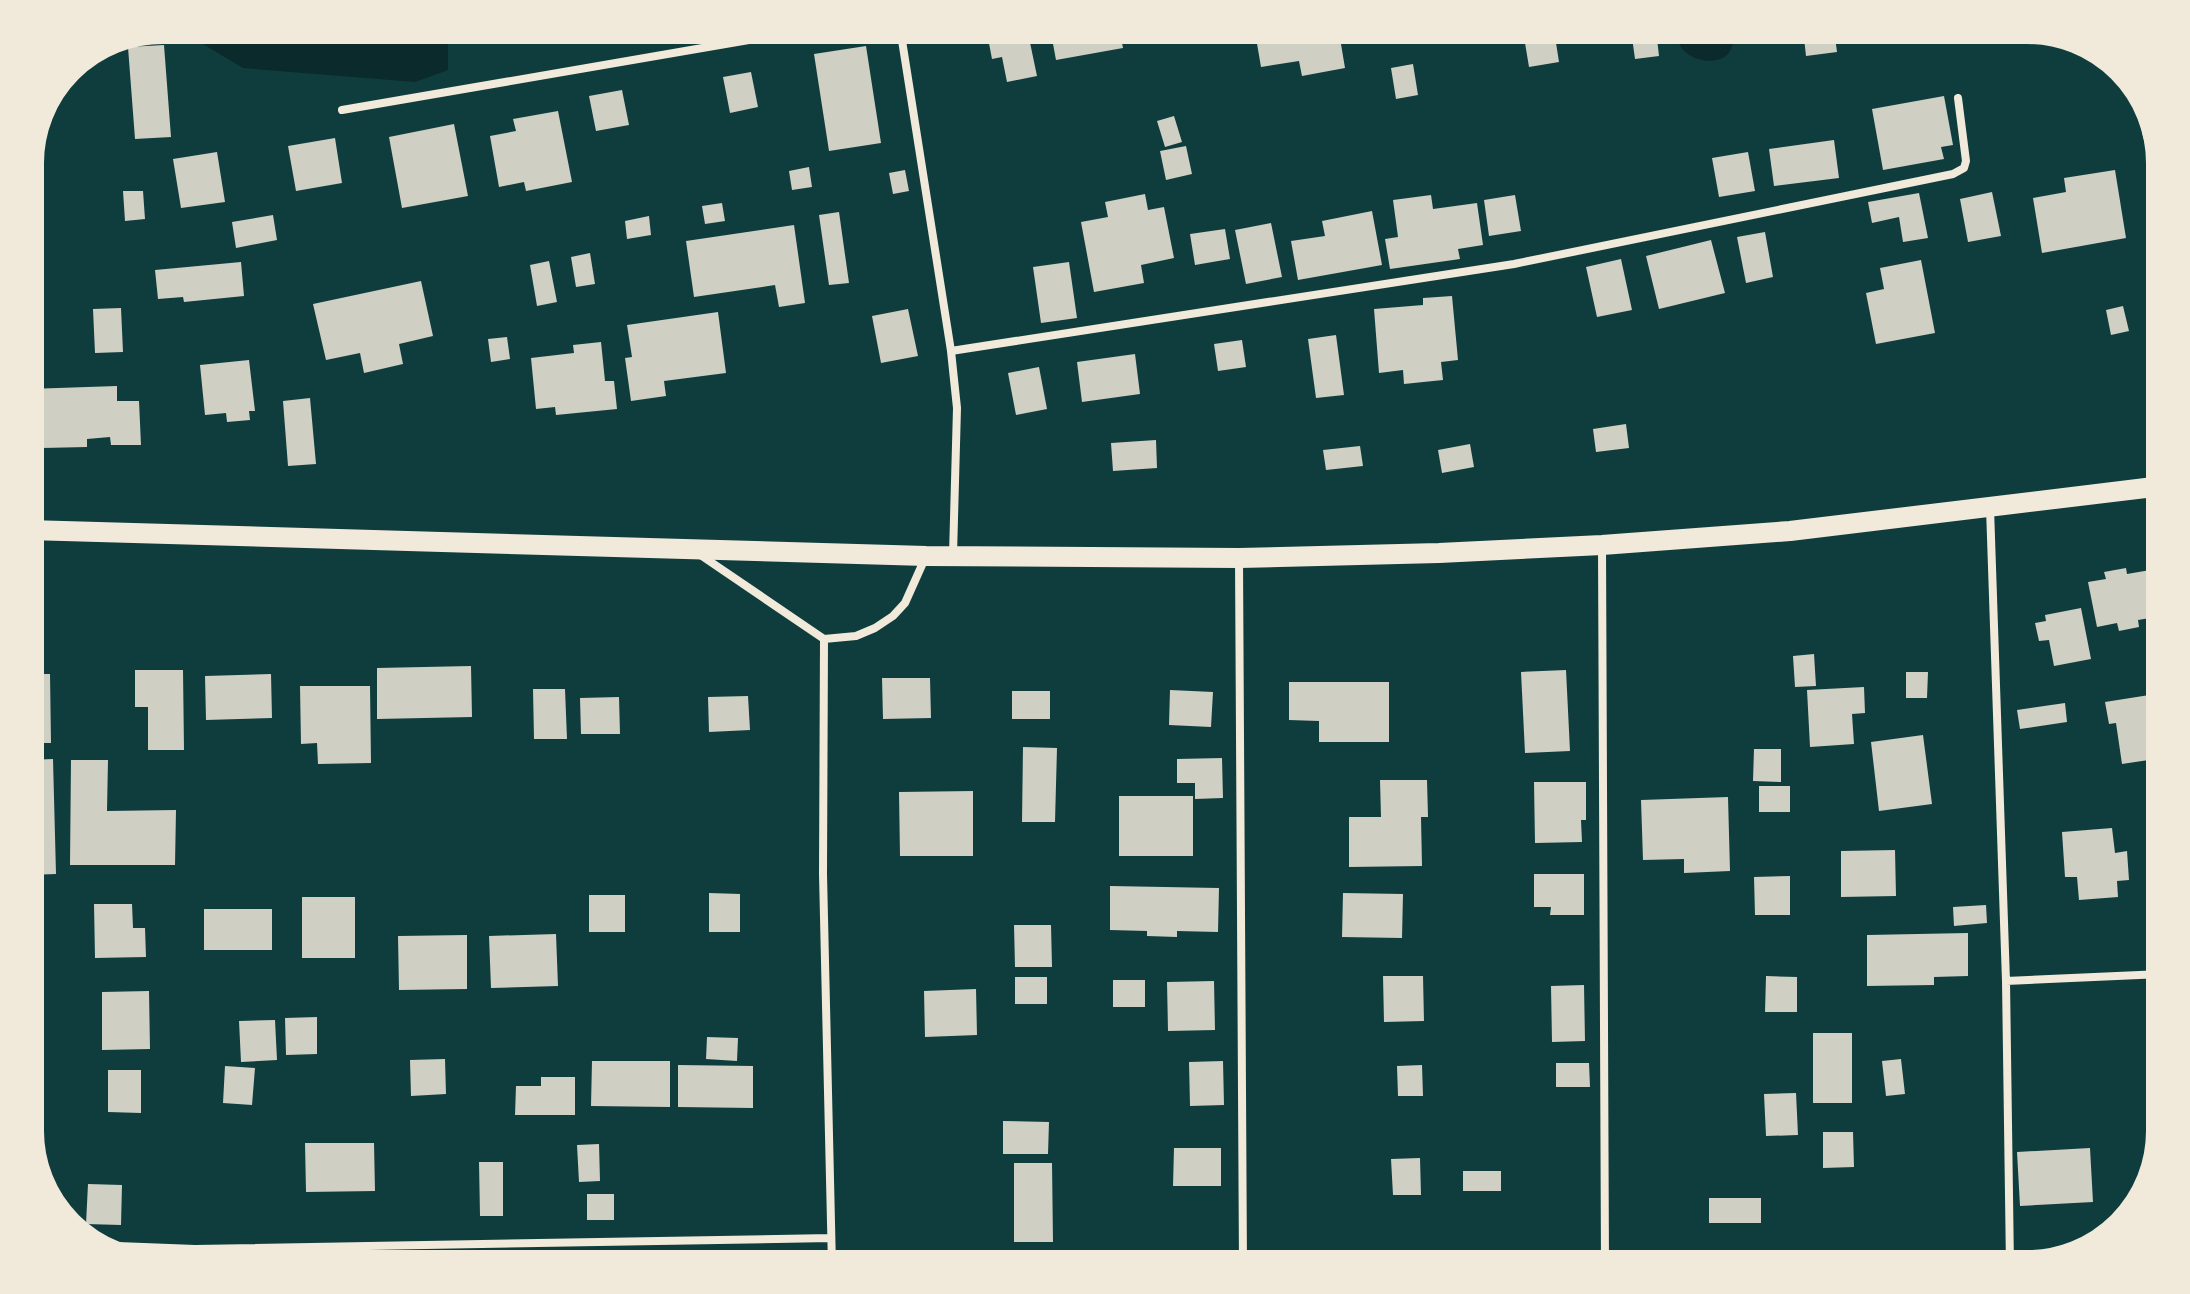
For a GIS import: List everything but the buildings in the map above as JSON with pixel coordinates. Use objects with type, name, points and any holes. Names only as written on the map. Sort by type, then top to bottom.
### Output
[{"type":"main road","points":[[42,530],[926,556],[1239,558],[1439,553],[1790,531],[2148,488]]},
{"type":"street","points":[[342,110],[737,42]]},
{"type":"street","points":[[902,42],[951,351],[957,408],[953,556]]},
{"type":"street","points":[[951,351],[1514,264],[1953,174],[1964,168],[1966,161],[1958,98]]},
{"type":"street","points":[[1990,507],[2006,981],[2010,1252]]},
{"type":"street","points":[[1602,545],[1605,1252]]},
{"type":"street","points":[[692,550],[824,639],[856,636],[893,616],[905,603],[926,556]]},
{"type":"street","points":[[1239,558],[1243,1252]]},
{"type":"street","points":[[824,639],[823,874],[832,1252]]},
{"type":"street","points":[[2006,981],[2148,975]]},
{"type":"street","points":[[127,1246],[195,1249],[831,1238]]},
{"type":"water","points":[[200,42],[448,42],[448,70],[415,82],[243,68]]},
{"type":"water","points":[[1678,42],[1733,42],[1726,56],[1718,60],[1699,59],[1682,49]]}]
